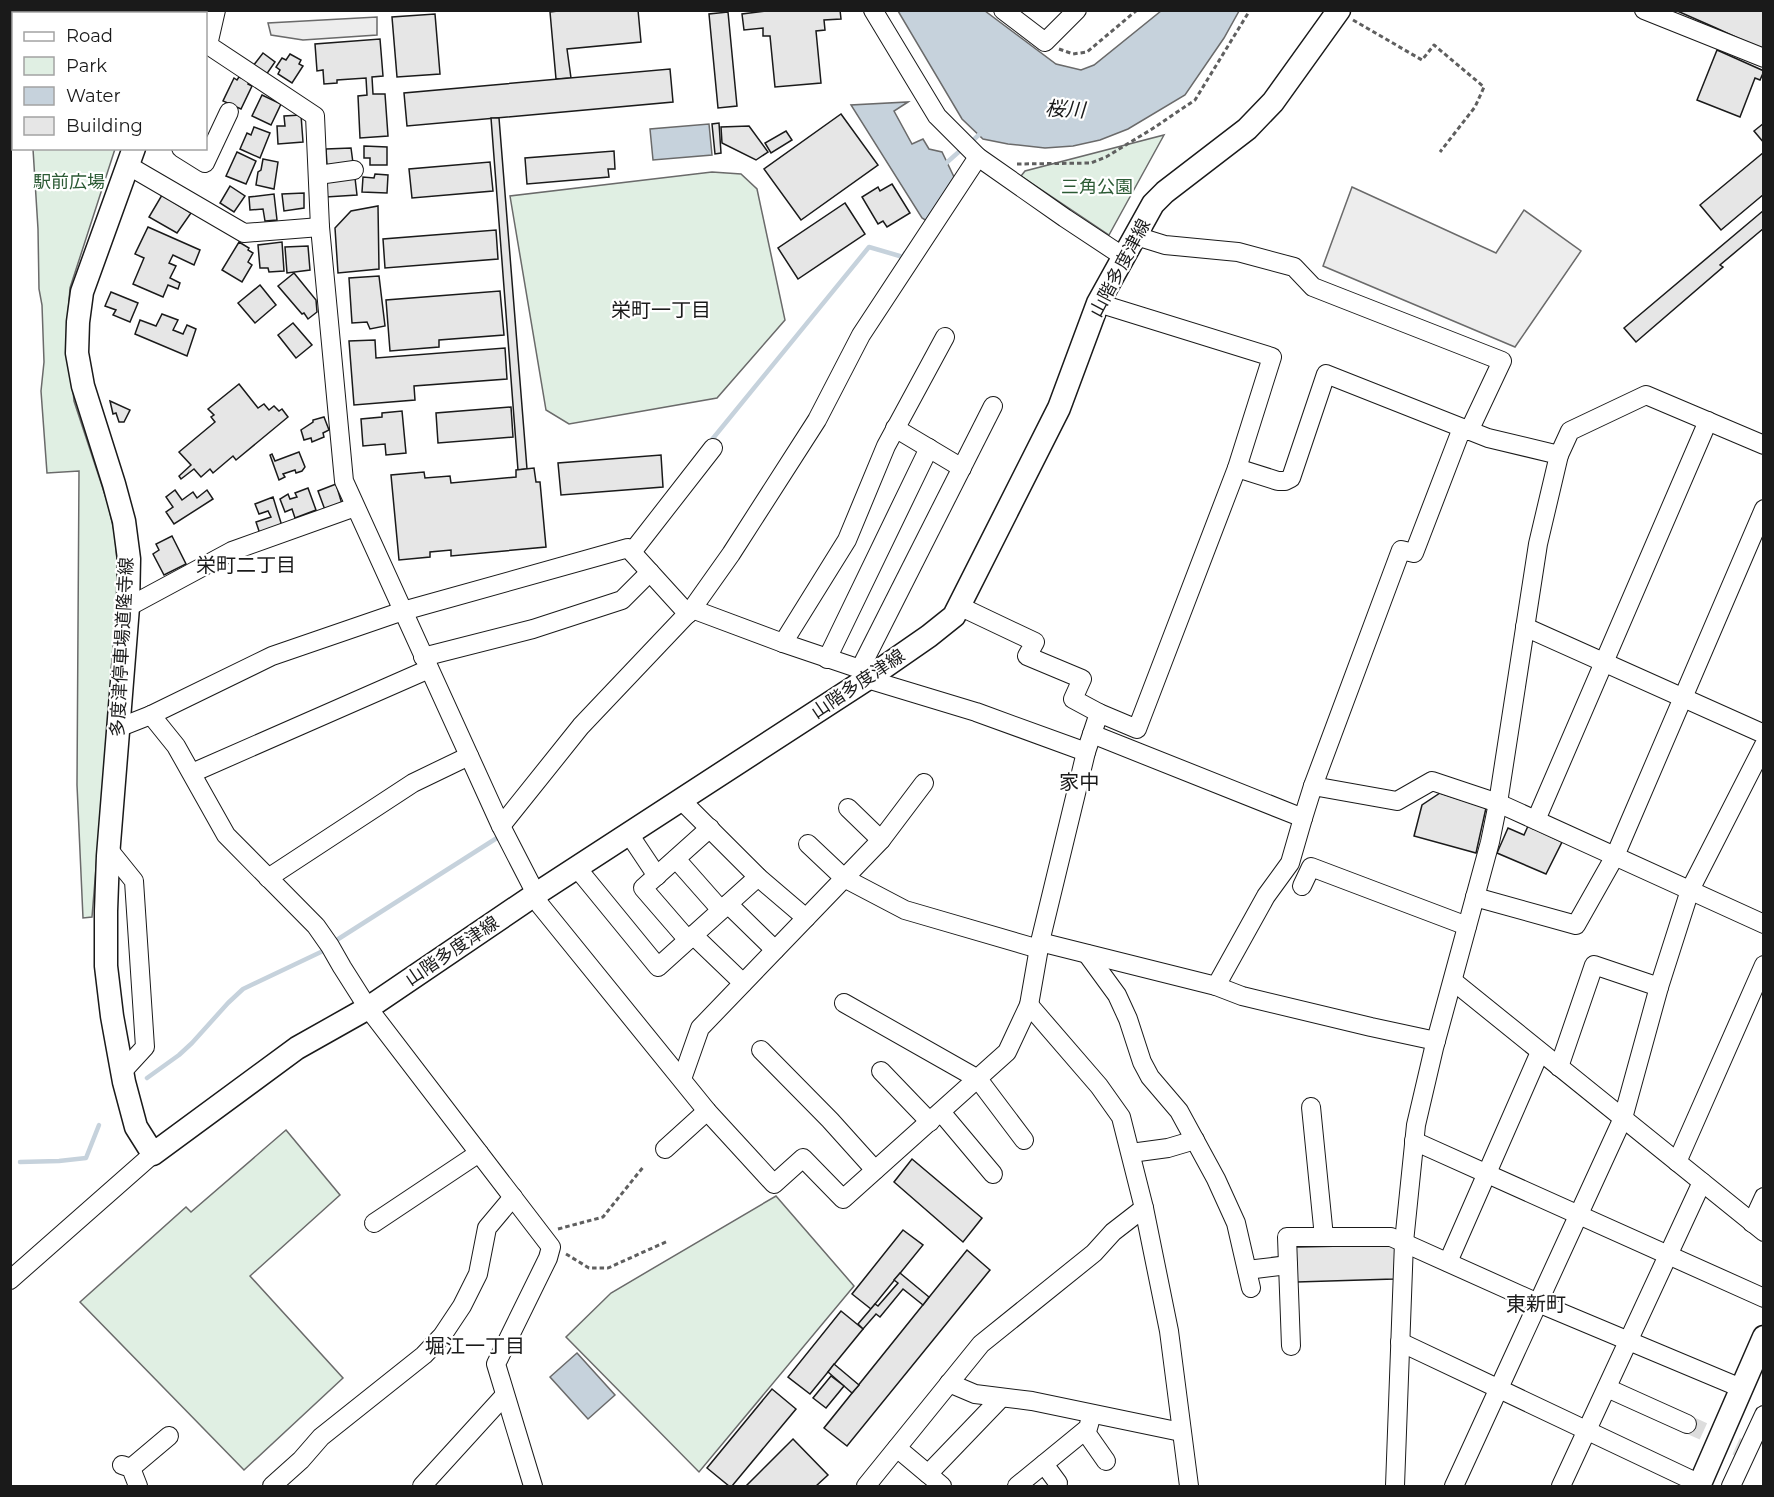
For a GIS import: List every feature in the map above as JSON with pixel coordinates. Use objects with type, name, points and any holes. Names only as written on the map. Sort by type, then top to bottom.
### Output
[{"type":"main road","points":[[180,12],[200,10]]},
{"type":"main road","name":"山階多度津線","points":[[153,1154],[297,1048],[368,1008],[536,894],[681,800],[864,674],[929,636],[954,616],[1059,408],[1098,303],[1153,204],[1165,192],[1247,129],[1273,102],[1339,11]]},
{"type":"main road","name":"多度津停車場道隆寺線","points":[[132,157],[82,292],[77,353],[83,386],[124,521],[129,559],[128,607],[109,850],[106,966],[122,1072],[136,1127],[153,1154]]},
{"type":"main road","points":[[1699,1485],[1764,1338]]},
{"type":"street","points":[[216,10],[208,45],[315,116],[320,227],[344,481],[501,826],[540,905],[707,1111],[774,1184],[802,1158],[843,1199],[1007,1052],[1029,1005],[1039,946],[1086,752],[1099,713]]},
{"type":"street","points":[[873,10],[936,116],[984,161],[1124,256]]},
{"type":"street","points":[[1003,10],[1045,42],[1077,10]]},
{"type":"street","points":[[1644,10],[1764,58]]},
{"type":"street","points":[[184,150],[205,163],[229,112]]},
{"type":"street","points":[[132,157],[244,233],[320,227]]},
{"type":"street","points":[[501,826],[581,726],[690,612],[817,420],[861,334],[984,161]]},
{"type":"street","points":[[318,175],[354,170]]},
{"type":"street","points":[[1136,236],[1165,245],[1238,252],[1294,267],[1313,287],[1502,361],[1465,429],[1414,553],[1401,550],[1313,786],[1290,863],[1266,896],[1216,986]]},
{"type":"street","points":[[960,606],[1035,642],[1027,656],[1082,679],[1073,699],[1137,729],[1237,468],[1272,357],[1098,303]]},
{"type":"street","points":[[783,643],[847,540],[886,446],[945,337]]},
{"type":"street","points":[[1237,468],[1278,481],[1291,478],[1326,374],[1488,438],[1559,455]]},
{"type":"street","points":[[1398,1485],[1404,1242],[1416,1125],[1498,803],[1538,544],[1559,455],[1570,431],[1646,395],[1764,445]]},
{"type":"street","points":[[864,674],[993,406]]},
{"type":"street","points":[[1536,820],[1708,421]]},
{"type":"street","points":[[895,428],[962,468]]},
{"type":"street","points":[[632,552],[713,448]]},
{"type":"street","points":[[827,659],[929,448]]},
{"type":"street","points":[[128,607],[232,551],[355,507]]},
{"type":"street","points":[[1475,897],[1576,925],[1615,856],[1764,509]]},
{"type":"street","points":[[118,728],[151,715],[273,656],[403,611],[628,548],[690,612],[1086,752]]},
{"type":"street","points":[[192,773],[426,663],[622,600],[650,572]]},
{"type":"street","points":[[1525,627],[1764,735]]},
{"type":"street","points":[[151,715],[176,746],[226,835],[316,926],[368,1008],[549,1242],[496,1364],[531,1486]]},
{"type":"street","points":[[1092,734],[1303,818]]},
{"type":"street","points":[[1454,1486],[1623,1118],[1659,987],[1690,890],[1764,745]]},
{"type":"street","points":[[268,878],[413,783],[469,756]]},
{"type":"street","points":[[1313,786],[1397,801],[1432,781],[1498,803],[1764,924]]},
{"type":"street","points":[[682,1079],[700,1028],[881,840],[924,783]]},
{"type":"street","points":[[681,800],[758,878],[806,918]]},
{"type":"street","points":[[848,808],[881,840]]},
{"type":"street","points":[[710,828],[643,888],[691,938],[743,983]]},
{"type":"street","points":[[629,834],[657,876]]},
{"type":"street","points":[[808,844],[844,878],[905,910],[1039,946],[1087,954],[1216,986],[1242,996],[1436,1041]]},
{"type":"street","points":[[109,850],[134,881],[145,1047],[122,1072]]},
{"type":"street","points":[[676,859],[725,907],[775,950]]},
{"type":"street","points":[[1302,886],[1311,867],[1467,927]]},
{"type":"street","points":[[577,868],[658,967],[758,878]]},
{"type":"street","points":[[1087,954],[1117,995],[1128,1019],[1142,1062],[1150,1077],[1179,1111],[1220,1187],[1236,1223],[1251,1288]]},
{"type":"street","points":[[1559,1067],[1594,965],[1659,987]]},
{"type":"street","points":[[1677,1162],[1764,965]]},
{"type":"street","points":[[1453,981],[1758,1228],[1764,1197]]},
{"type":"street","points":[[844,1003],[978,1078],[1024,1140]]},
{"type":"street","points":[[1029,1005],[1099,1086],[1121,1117],[1144,1208],[1169,1331],[1188,1486]]},
{"type":"street","points":[[761,1050],[830,1120],[875,1170]]},
{"type":"street","points":[[1448,1262],[1540,1052]]},
{"type":"street","points":[[881,1071],[936,1117],[993,1174]]},
{"type":"street","points":[[1311,1107],[1324,1237]]},
{"type":"street","points":[[665,1149],[707,1111]]},
{"type":"street","points":[[1131,1153],[1168,1148],[1195,1140]]},
{"type":"street","points":[[1414,1141],[1764,1298]]},
{"type":"street","points":[[374,1222],[479,1153]]},
{"type":"street","points":[[16,1274],[153,1154]]},
{"type":"street","points":[[1561,1486],[1702,1182]]},
{"type":"street","points":[[273,1486],[301,1460],[321,1437],[424,1355],[442,1336],[462,1306],[478,1274],[487,1228],[513,1197]]},
{"type":"street","points":[[866,1486],[981,1344],[1094,1253],[1113,1232],[1144,1208]]},
{"type":"street","points":[[1290,1346],[1287,1237],[1391,1237],[1538,1303],[1741,1388]]},
{"type":"street","points":[[1247,1269],[1288,1265]]},
{"type":"street","points":[[1400,1342],[1699,1485]]},
{"type":"street","points":[[949,1383],[975,1394],[1032,1401],[1088,1423],[1181,1432]]},
{"type":"street","points":[[1607,1388],[1688,1424]]},
{"type":"street","points":[[422,1486],[504,1396]]},
{"type":"street","points":[[928,1474],[1001,1398]]},
{"type":"street","points":[[1731,1486],[1743,1450],[1764,1415]]},
{"type":"street","points":[[1088,1423],[1106,1461]]},
{"type":"street","points":[[1017,1486],[1088,1423]]},
{"type":"street","points":[[138,1486],[126,1466],[169,1436]]},
{"type":"street","points":[[897,1448],[942,1486]]},
{"type":"street","points":[[1044,1464],[1058,1483]]},
{"type":"path","points":[[1045,42],[1073,54],[1087,52],[1137,10]]},
{"type":"path","points":[[984,161],[1091,163],[1106,157],[1195,100],[1250,10]]},
{"type":"path","points":[[1339,11],[1422,60],[1434,45],[1484,87],[1475,107],[1440,152]]},
{"type":"path","points":[[644,1166],[603,1217],[560,1228],[549,1242],[589,1268],[608,1268],[668,1241]]},
{"type":"green space","name":"三角公園","points":[[1164,135],[1109,235],[1021,176],[1025,171]]},
{"type":"green space","name":"駅前広場","points":[[33,150],[115,150],[70,288],[67,328],[74,401],[108,504],[115,535],[119,587],[92,917],[83,918],[77,785],[79,471],[47,473],[41,391],[44,362]]},
{"type":"green space","points":[[712,172],[741,174],[757,189],[785,320],[717,398],[569,424],[546,410],[510,196]]},
{"type":"green space","points":[[286,1130],[340,1195],[250,1276],[343,1378],[244,1470],[80,1302],[186,1207],[191,1212]]},
{"type":"green space","points":[[776,1196],[854,1286],[699,1472],[566,1337],[611,1293]]},
{"type":"shaded area","points":[[377,17],[377,35],[303,40],[271,35],[268,23]]},
{"type":"shaded area","points":[[1352,187],[1496,253],[1524,210],[1581,251],[1515,347],[1323,266]]},
{"type":"water","name":"桜川","points":[[898,11],[985,11],[1056,64],[1081,70],[1094,65],[1161,11],[1239,11],[1224,38],[1185,95],[1128,129],[1100,140],[1073,146],[1045,148],[983,139],[962,119]]},
{"type":"water","points":[[908,102],[894,111],[912,144],[923,139],[929,149],[942,152],[954,177],[954,187],[930,223],[922,218],[851,105]]},
{"type":"water","points":[[709,124],[712,155],[653,160],[650,129]]},
{"type":"water","points":[[577,1353],[615,1395],[588,1419],[550,1377]]},
{"type":"building","points":[[10,10],[21,10],[21,12],[12,12],[12,54],[10,54]]},
{"type":"building","points":[[638,10],[641,42],[567,49],[571,78],[556,79],[550,12]]},
{"type":"building","points":[[774,10],[840,10],[841,19],[824,20],[825,30],[816,31],[821,83],[775,87],[770,36],[763,36],[763,28],[744,30],[742,14]]},
{"type":"building","points":[[1675,10],[1764,10],[1764,50],[1716,28]]},
{"type":"building","points":[[728,12],[737,106],[718,108],[709,14]]},
{"type":"building","points":[[435,14],[440,74],[397,77],[392,17]]},
{"type":"building","points":[[380,39],[383,76],[372,77],[373,94],[385,94],[388,136],[360,138],[358,96],[367,95],[366,78],[337,80],[337,83],[324,84],[323,70],[317,71],[315,44]]},
{"type":"building","points":[[1717,50],[1764,71],[1760,80],[1755,78],[1740,117],[1697,100]]},
{"type":"building","points":[[263,53],[275,62],[266,75],[253,66]]},
{"type":"building","points":[[290,54],[301,60],[299,64],[303,66],[292,83],[278,74],[280,70],[276,67],[282,58],[286,60]]},
{"type":"building","points":[[670,69],[673,102],[407,126],[404,93]]},
{"type":"building","points":[[239,77],[249,81],[248,84],[252,86],[241,109],[223,101],[234,78],[237,80]]},
{"type":"building","points":[[262,95],[281,104],[271,125],[252,116]]},
{"type":"building","points":[[841,114],[878,165],[801,220],[764,169]]},
{"type":"building","points":[[301,115],[303,142],[278,144],[277,126],[285,126],[284,116]]},
{"type":"building","points":[[491,118],[499,118],[527,469],[518,470]]},
{"type":"building","points":[[719,123],[721,153],[715,154],[712,124]]},
{"type":"building","points":[[1764,123],[1764,143],[1754,131]]},
{"type":"building","points":[[749,126],[768,152],[756,160],[722,143],[721,127]]},
{"type":"building","points":[[254,127],[270,133],[260,158],[240,149],[247,133],[251,135]]},
{"type":"building","points":[[786,131],[792,140],[771,153],[765,143]]},
{"type":"building","points":[[364,146],[387,147],[387,165],[370,165],[370,158],[364,158]]},
{"type":"building","points":[[351,148],[353,163],[327,165],[326,149]]},
{"type":"building","points":[[614,151],[615,169],[608,169],[609,177],[527,184],[525,158]]},
{"type":"building","points":[[237,152],[256,161],[246,184],[226,176]]},
{"type":"building","points":[[1764,152],[1764,194],[1721,230],[1700,205]]},
{"type":"building","points":[[263,159],[278,162],[274,189],[256,185]]},
{"type":"building","points":[[490,162],[493,191],[412,198],[409,169]]},
{"type":"building","points":[[375,174],[388,175],[387,193],[362,192],[363,177],[374,178]]},
{"type":"building","points":[[355,178],[357,195],[326,197],[325,181]]},
{"type":"building","points":[[892,184],[910,213],[887,227],[883,221],[878,224],[862,197],[878,187],[880,191]]},
{"type":"building","points":[[230,186],[245,196],[234,212],[220,203]]},
{"type":"building","points":[[304,193],[304,208],[284,211],[282,194]]},
{"type":"building","points":[[274,194],[277,220],[265,221],[263,209],[250,210],[249,197]]},
{"type":"building","points":[[162,195],[191,213],[177,233],[149,217]]},
{"type":"building","points":[[845,203],[865,234],[798,279],[778,248]]},
{"type":"building","points":[[378,206],[379,269],[338,273],[335,228],[351,211]]},
{"type":"building","points":[[1764,210],[1764,228],[1720,265],[1723,267],[1636,342],[1624,328]]},
{"type":"building","points":[[148,227],[200,250],[194,265],[173,255],[169,263],[176,266],[170,278],[180,283],[178,289],[168,285],[163,297],[133,284],[144,258],[135,254]]},
{"type":"building","points":[[496,230],[498,259],[385,268],[383,239]]},
{"type":"building","points":[[239,242],[253,253],[248,262],[252,265],[242,282],[222,270]]},
{"type":"building","points":[[282,242],[284,271],[269,272],[268,268],[260,268],[258,245]]},
{"type":"building","points":[[308,246],[310,270],[287,273],[285,247]]},
{"type":"building","points":[[294,273],[316,300],[317,312],[308,319],[278,286]]},
{"type":"building","points":[[379,276],[385,326],[370,329],[367,322],[352,323],[349,278]]},
{"type":"building","points":[[260,285],[276,305],[255,323],[238,303]]},
{"type":"building","points":[[500,291],[504,335],[439,340],[439,347],[390,351],[386,300]]},
{"type":"building","points":[[111,292],[138,303],[130,322],[113,315],[116,310],[105,306]]},
{"type":"building","points":[[162,314],[178,320],[173,330],[183,334],[187,325],[196,329],[187,356],[135,334],[140,320],[156,326]]},
{"type":"building","points":[[293,323],[312,345],[296,358],[278,335]]},
{"type":"building","points":[[375,340],[376,358],[505,348],[507,379],[414,386],[415,400],[354,405],[349,341]]},
{"type":"building","points":[[239,384],[258,408],[264,404],[269,410],[274,406],[279,411],[282,409],[288,417],[236,460],[233,456],[213,473],[210,469],[201,477],[194,469],[181,479],[179,476],[191,465],[179,452],[215,422],[211,417],[214,415],[208,409]]},
{"type":"building","points":[[110,401],[130,410],[124,422],[119,422],[116,413],[113,414]]},
{"type":"building","points":[[511,407],[513,437],[438,443],[436,413]]},
{"type":"building","points":[[402,411],[406,453],[386,455],[385,444],[363,446],[361,419],[382,417],[382,413]]},
{"type":"building","points":[[324,417],[329,430],[323,433],[324,437],[312,442],[311,438],[304,440],[301,430],[313,420]]},
{"type":"building","points":[[299,452],[305,467],[296,473],[295,470],[283,474],[285,477],[279,480],[270,455],[272,454],[275,461]]},
{"type":"building","points":[[661,455],[663,487],[561,495],[558,463]]},
{"type":"building","points":[[534,468],[536,482],[540,482],[546,547],[451,556],[451,550],[430,552],[430,557],[399,560],[391,475],[424,472],[425,478],[450,476],[451,483],[516,477],[516,470]]},
{"type":"building","points":[[336,484],[342,504],[325,510],[318,491]]},
{"type":"building","points":[[308,488],[316,510],[295,518],[292,509],[285,512],[280,499],[288,494],[290,499],[297,497],[295,493]]},
{"type":"building","points":[[175,490],[182,500],[193,492],[197,498],[207,490],[213,499],[174,524],[166,512],[173,507],[166,497]]},
{"type":"building","points":[[273,497],[282,526],[260,534],[256,522],[271,517],[268,511],[259,514],[255,504]]},
{"type":"building","points":[[172,536],[186,564],[164,575],[153,554],[159,550],[156,544]]},
{"type":"building","points":[[1440,793],[1486,808],[1476,853],[1414,836],[1422,805]]},
{"type":"building","points":[[1528,826],[1562,842],[1546,874],[1497,853],[1508,828],[1524,835]]},
{"type":"building","points":[[912,1159],[982,1218],[963,1242],[894,1182]]},
{"type":"building","points":[[903,1230],[923,1245],[871,1309],[852,1294]]},
{"type":"building","points":[[1396,1245],[1394,1279],[1297,1282],[1296,1247]]},
{"type":"building","points":[[967,1250],[990,1270],[847,1446],[824,1428]]},
{"type":"building","points":[[900,1273],[929,1297],[923,1305],[903,1289],[880,1317],[876,1314],[863,1329],[858,1324],[898,1283],[894,1280]]},
{"type":"building","points":[[841,1311],[863,1329],[810,1394],[788,1377]]},
{"type":"building","points":[[834,1364],[859,1385],[852,1393],[828,1372]]},
{"type":"building","points":[[831,1376],[844,1386],[826,1408],[813,1398]]},
{"type":"building","points":[[772,1389],[796,1409],[732,1486],[729,1486],[707,1468]]},
{"type":"building","points":[[793,1439],[828,1475],[816,1486],[746,1486]]},
{"type":"waterway","points":[[969,144],[983,131]]},
{"type":"waterway","points":[[944,165],[962,149]]},
{"type":"waterway","points":[[710,442],[869,247],[903,257],[905,253]]},
{"type":"waterway","points":[[332,943],[500,836]]},
{"type":"waterway","points":[[147,1078],[192,1043],[243,989],[323,951]]},
{"type":"waterway","points":[[20,1162],[86,1158],[99,1125]]},
{"type":"tunnel","points":[[1687,1424],[1740,1448]]},
{"type":"district","name":"栄町一丁目","points":[[661,310]]},
{"type":"district","name":"栄町二丁目","points":[[246,565]]},
{"type":"district","name":"家中","points":[[1079,782]]},
{"type":"district","name":"東新町","points":[[1536,1304]]},
{"type":"district","name":"堀江一丁目","points":[[475,1346]]}]
